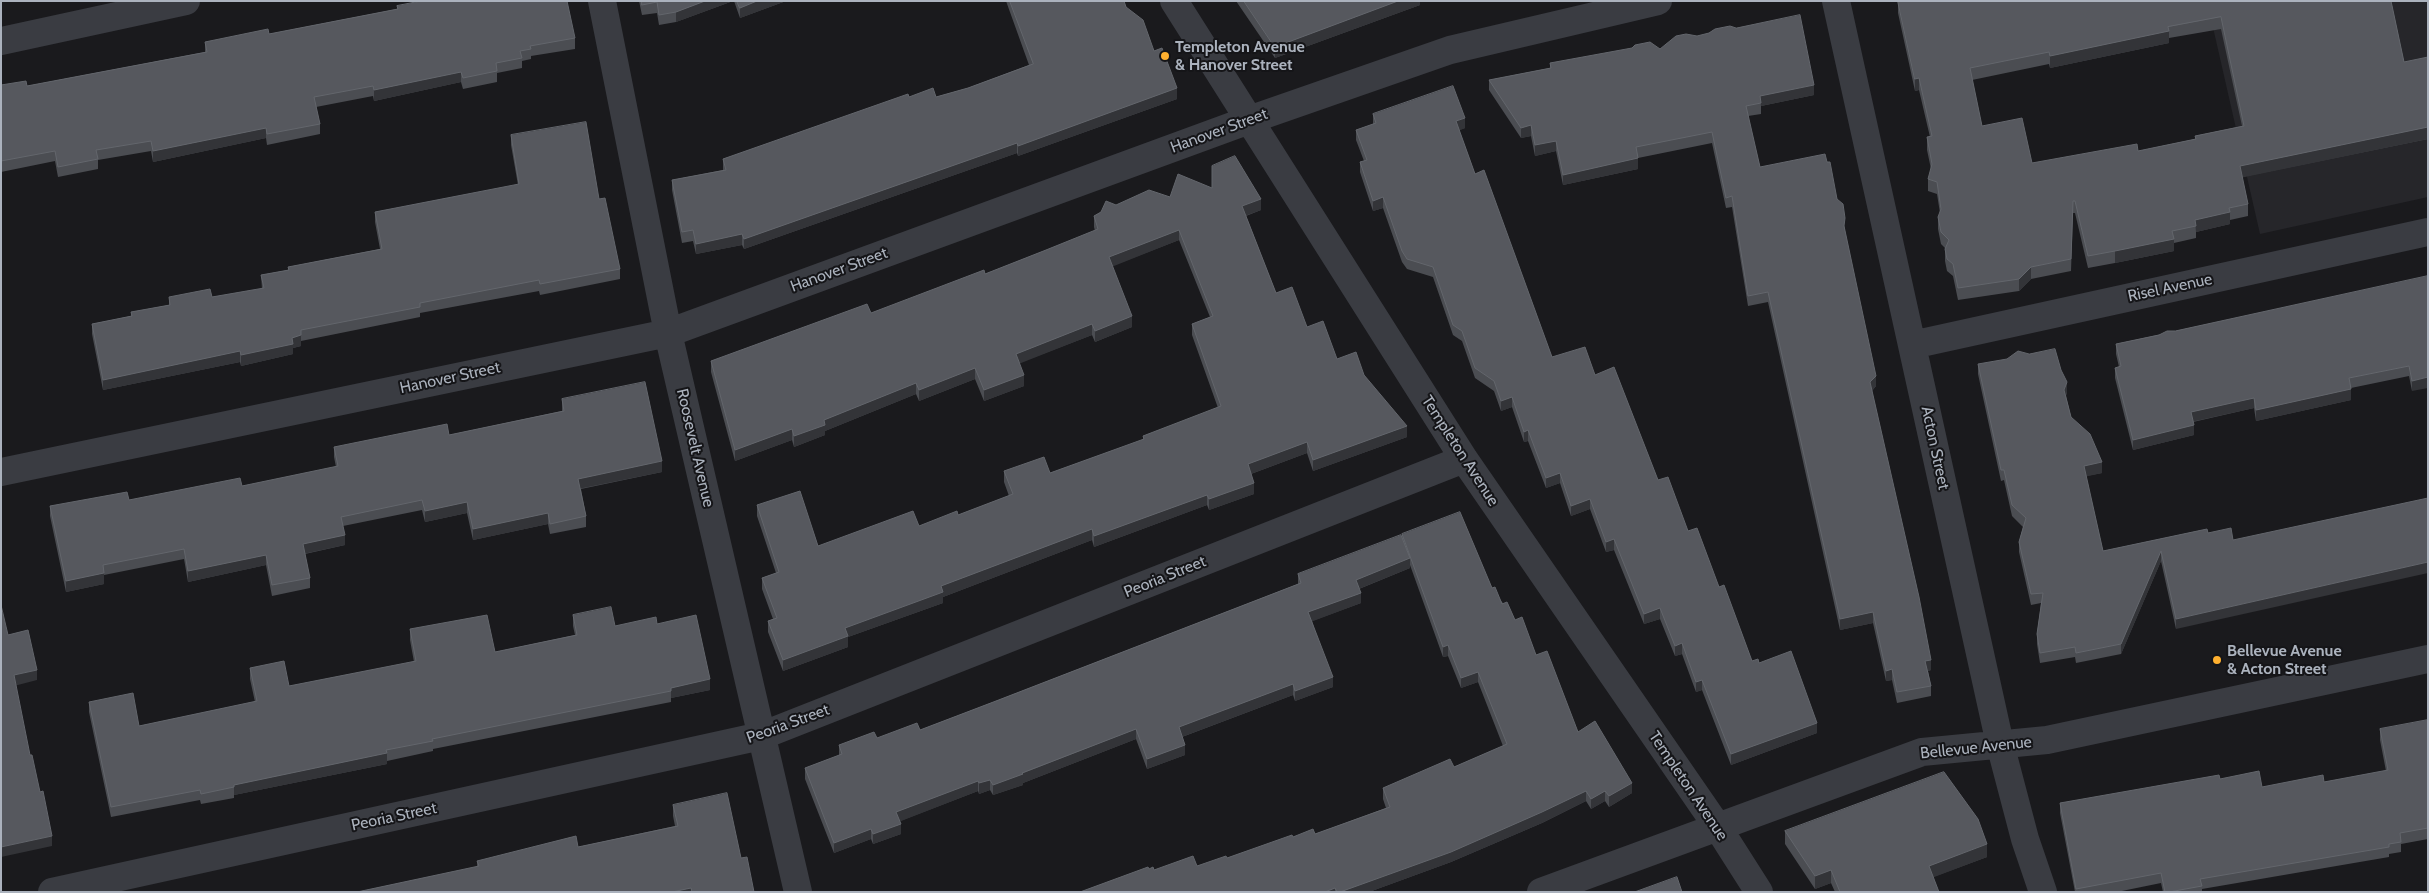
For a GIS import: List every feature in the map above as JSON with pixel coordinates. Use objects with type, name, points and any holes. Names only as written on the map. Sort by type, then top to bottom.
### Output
[{"type":"street","points":[[1,41],[186,1]]},
{"type":"street","name":"Roosevelt Avenue","points":[[602,1],[668,333],[798,892]]},
{"type":"street","name":"Templeton Avenue","points":[[1174,1],[1464,459],[1716,826],[1759,892]]},
{"type":"street","name":"Hanover Street","points":[[1,472],[668,333],[1249,120],[1450,50],[1658,1]]},
{"type":"street","name":"Acton Street","points":[[1836,1],[2000,744],[2025,840],[2043,892]]},
{"type":"street","name":"Risel Avenue","points":[[1912,345],[2428,232]]},
{"type":"street","name":"Peoria Street","points":[[52,892],[761,736],[1464,459]]},
{"type":"street","name":"Bellevue Avenue","points":[[1541,892],[1716,826],[1922,752],[2047,740],[2428,659]]},
{"type":"shaded area","points":[[2207,1],[2428,1],[2428,197],[2260,234]]},
{"type":"building","points":[[421,1],[567,1],[575,38],[530,46],[531,49],[520,51],[522,58],[496,63],[497,71],[463,78],[461,72],[374,90],[373,86],[314,97],[320,124],[267,134],[266,128],[153,151],[151,141],[96,150],[98,159],[58,167],[55,151],[1,161],[1,85],[26,81],[27,86],[207,52],[205,42],[268,29],[269,34],[398,9],[397,6]]},
{"type":"building","points":[[642,1],[705,1],[676,12],[659,15],[657,2],[642,5]]},
{"type":"building","points":[[737,1],[757,1],[740,8]]},
{"type":"building","points":[[1010,1],[1124,1],[1126,7],[1143,20],[1154,51],[1162,48],[1177,88],[1018,146],[1017,143],[744,239],[742,234],[696,244],[693,230],[682,232],[672,180],[726,170],[723,159],[908,94],[909,97],[933,88],[936,97],[968,88],[1033,64]]},
{"type":"building","points":[[1244,1],[1398,1],[1275,47]]},
{"type":"building","points":[[1898,1],[2391,1],[2404,62],[2428,57],[2428,127],[2240,166],[2248,204],[2229,208],[2230,212],[2195,220],[2196,226],[2172,231],[2174,239],[2088,256],[2075,201],[2073,201],[2071,259],[2031,267],[2019,279],[1958,288],[1953,264],[1947,259],[1945,249],[1949,240],[1941,232],[1938,217],[1941,209],[1937,182],[1928,179],[1932,164],[1927,137],[1932,136],[1919,78],[1915,79]],"holes":[[[2221,17],[2244,126],[2195,136],[2196,139],[2138,151],[2137,144],[2032,163],[2022,118],[1982,126],[1970,68],[2049,52],[2050,56],[2169,31],[2168,27]]]},
{"type":"building","points":[[1800,15],[1814,85],[1760,96],[1761,103],[1746,106],[1760,167],[1825,154],[1827,162],[1830,162],[1837,199],[1843,204],[1844,226],[1876,376],[1870,382],[1919,597],[1931,660],[1925,661],[1931,686],[1897,692],[1892,669],[1886,671],[1873,612],[1840,619],[1768,292],[1748,296],[1732,196],[1726,198],[1712,132],[1636,147],[1638,158],[1563,175],[1556,141],[1535,145],[1531,125],[1521,128],[1489,80],[1551,68],[1550,63],[1632,48],[1635,45],[1650,42],[1660,49],[1676,36],[1686,34],[1697,36],[1709,33],[1715,29],[1730,26],[1736,28]]},
{"type":"building","points":[[1453,86],[1465,118],[1456,121],[1475,174],[1484,170],[1552,357],[1585,347],[1595,375],[1614,367],[1658,480],[1668,477],[1688,531],[1697,528],[1719,587],[1724,585],[1752,661],[1758,659],[1759,663],[1791,651],[1817,723],[1731,754],[1702,680],[1696,682],[1682,643],[1675,646],[1660,608],[1644,614],[1614,539],[1606,542],[1590,499],[1571,506],[1560,473],[1546,478],[1528,430],[1524,432],[1512,397],[1501,401],[1494,381],[1475,368],[1462,331],[1453,325],[1433,267],[1407,259],[1402,251],[1383,197],[1373,201],[1360,162],[1367,160],[1356,130],[1376,123],[1373,114]]},
{"type":"building","points":[[586,122],[599,199],[605,198],[620,269],[540,284],[539,280],[420,303],[420,307],[301,330],[301,335],[292,338],[293,344],[241,355],[240,351],[103,380],[92,324],[132,316],[131,312],[170,305],[169,297],[210,289],[212,297],[264,288],[261,275],[289,270],[288,267],[382,249],[375,212],[519,184],[511,135]]},
{"type":"building","points":[[1235,156],[1261,199],[1242,206],[1276,293],[1292,287],[1307,327],[1323,321],[1337,359],[1356,352],[1364,375],[1407,426],[1313,460],[1307,442],[1248,464],[1254,483],[1209,499],[1207,495],[1094,536],[1092,529],[941,586],[943,592],[845,628],[848,636],[783,660],[768,621],[777,618],[762,578],[779,572],[757,505],[800,491],[818,546],[913,511],[919,526],[957,511],[958,515],[1013,494],[1004,471],[1044,457],[1050,473],[1144,439],[1143,436],[1221,406],[1192,324],[1213,316],[1179,230],[1109,257],[1132,316],[1095,331],[1092,324],[1016,354],[1024,375],[984,390],[975,368],[919,390],[916,383],[824,420],[825,425],[794,436],[792,429],[735,450],[711,361],[867,304],[871,313],[984,270],[985,274],[1046,250],[1098,229],[1094,216],[1101,212],[1106,201],[1116,205],[1149,190],[1170,197],[1178,174],[1212,188],[1212,166]]},
{"type":"building","points":[[2428,276],[2428,377],[2412,381],[2409,366],[2349,378],[2351,389],[2256,410],[2254,398],[2191,412],[2194,425],[2133,440],[2115,368],[2121,366],[2116,344],[2159,335],[2167,331],[2175,331]]},
{"type":"building","points":[[2055,349],[2061,370],[2067,382],[2064,390],[2071,417],[2090,434],[2102,462],[2084,466],[2103,551],[2207,529],[2208,533],[2231,528],[2233,540],[2428,498],[2428,562],[2176,619],[2161,551],[2121,644],[2076,653],[2075,647],[2040,653],[2037,634],[2043,593],[2031,594],[2019,542],[2026,518],[2012,505],[2004,470],[2001,470],[1978,364],[2007,359],[2018,351],[2029,354]]},
{"type":"building","points":[[645,382],[662,461],[578,479],[586,516],[550,524],[548,513],[473,529],[467,502],[425,511],[422,500],[341,517],[345,535],[303,544],[310,578],[272,585],[266,555],[188,571],[184,549],[103,565],[104,573],[66,581],[50,506],[127,492],[129,500],[240,478],[242,486],[338,466],[334,447],[447,424],[449,435],[564,411],[562,399]]},
{"type":"building","points":[[1460,512],[1492,588],[1495,587],[1502,604],[1507,602],[1515,620],[1522,617],[1536,655],[1547,651],[1578,732],[1595,721],[1632,783],[1609,796],[1605,791],[1591,799],[1586,791],[1451,852],[1340,892],[1337,892],[1335,888],[1325,892],[1080,892],[1148,867],[1149,869],[1153,867],[1154,870],[1193,856],[1197,866],[1226,856],[1227,858],[1292,835],[1293,837],[1313,829],[1315,834],[1390,807],[1383,788],[1450,759],[1454,767],[1507,744],[1478,672],[1461,678],[1448,645],[1443,647],[1402,534]]},
{"type":"building","points":[[1401,535],[1410,558],[1356,580],[1361,593],[1308,612],[1333,677],[1295,691],[1293,684],[1179,727],[1185,745],[1147,759],[1136,729],[993,785],[990,780],[979,783],[978,781],[896,812],[901,824],[873,834],[871,829],[834,843],[805,768],[842,754],[839,745],[874,732],[877,738],[917,723],[920,730],[1301,583],[1298,574]]},
{"type":"building","points":[[1,605],[8,635],[28,630],[37,670],[14,675],[30,755],[32,755],[40,792],[43,791],[52,836],[1,847]]},
{"type":"building","points":[[611,607],[615,626],[656,617],[657,624],[696,615],[710,679],[671,688],[671,691],[432,739],[433,741],[386,750],[387,753],[234,785],[234,787],[201,794],[200,790],[111,807],[89,702],[133,693],[139,726],[257,701],[250,668],[284,661],[289,686],[416,661],[410,629],[487,615],[495,652],[577,635],[573,615]]},
{"type":"building","points":[[2428,720],[2428,828],[2400,833],[2401,842],[2389,844],[2389,847],[2200,879],[2202,886],[2169,892],[2165,892],[2161,873],[2076,889],[2060,803],[2219,775],[2220,779],[2259,771],[2262,787],[2323,775],[2324,782],[2388,770],[2380,729]]},
{"type":"building","points":[[1944,772],[1978,819],[1987,844],[1929,866],[1939,892],[1840,892],[1831,870],[1815,876],[1785,831]]},
{"type":"building","points":[[727,793],[741,858],[747,857],[754,892],[692,892],[691,888],[672,892],[357,892],[479,866],[477,861],[576,836],[578,847],[678,826],[673,805]]},
{"type":"building","points":[[1677,877],[1682,892],[1635,892]]},
{"type":"place","name":"Templeton Avenue & Hanover Street","points":[[1165,56]]},
{"type":"place","name":"Bellevue Avenue & Acton Street","points":[[2217,660]]}]
